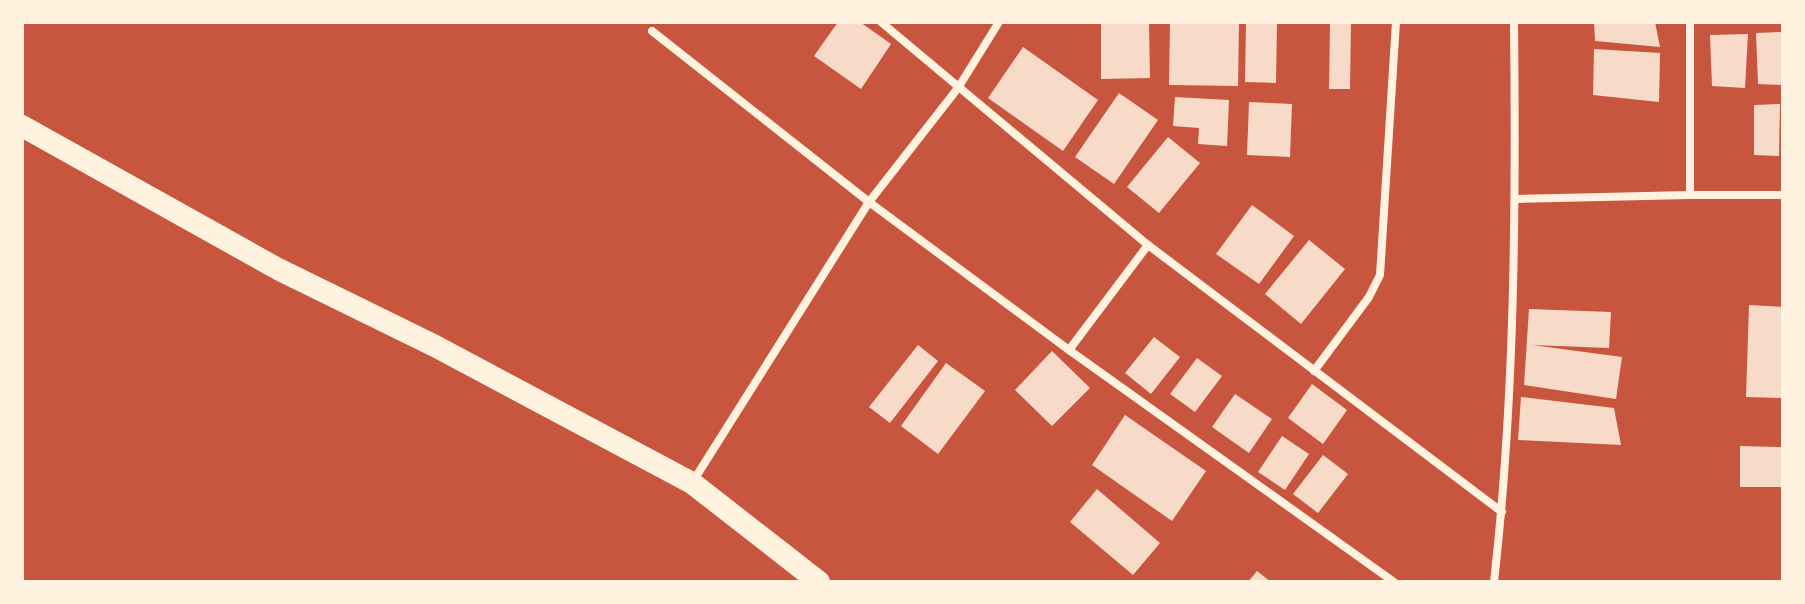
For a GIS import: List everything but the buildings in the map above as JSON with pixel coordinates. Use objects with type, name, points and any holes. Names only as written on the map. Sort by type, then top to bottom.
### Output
[{"type":"highway","points":[[22,126],[278,269],[435,346],[692,483],[819,582]]},
{"type":"street","points":[[881,22],[1148,245],[1502,512]]},
{"type":"street","points":[[692,483],[869,202],[958,88],[999,22]]},
{"type":"street","points":[[1314,371],[1369,297],[1380,275],[1396,22]]},
{"type":"street","points":[[1494,582],[1502,512],[1516,199],[1514,22]]},
{"type":"street","points":[[1690,22],[1690,195]]},
{"type":"street","points":[[652,31],[869,202],[1069,350],[1394,582]]},
{"type":"street","points":[[1516,199],[1783,195]]},
{"type":"street","points":[[1069,350],[1148,245]]}]
